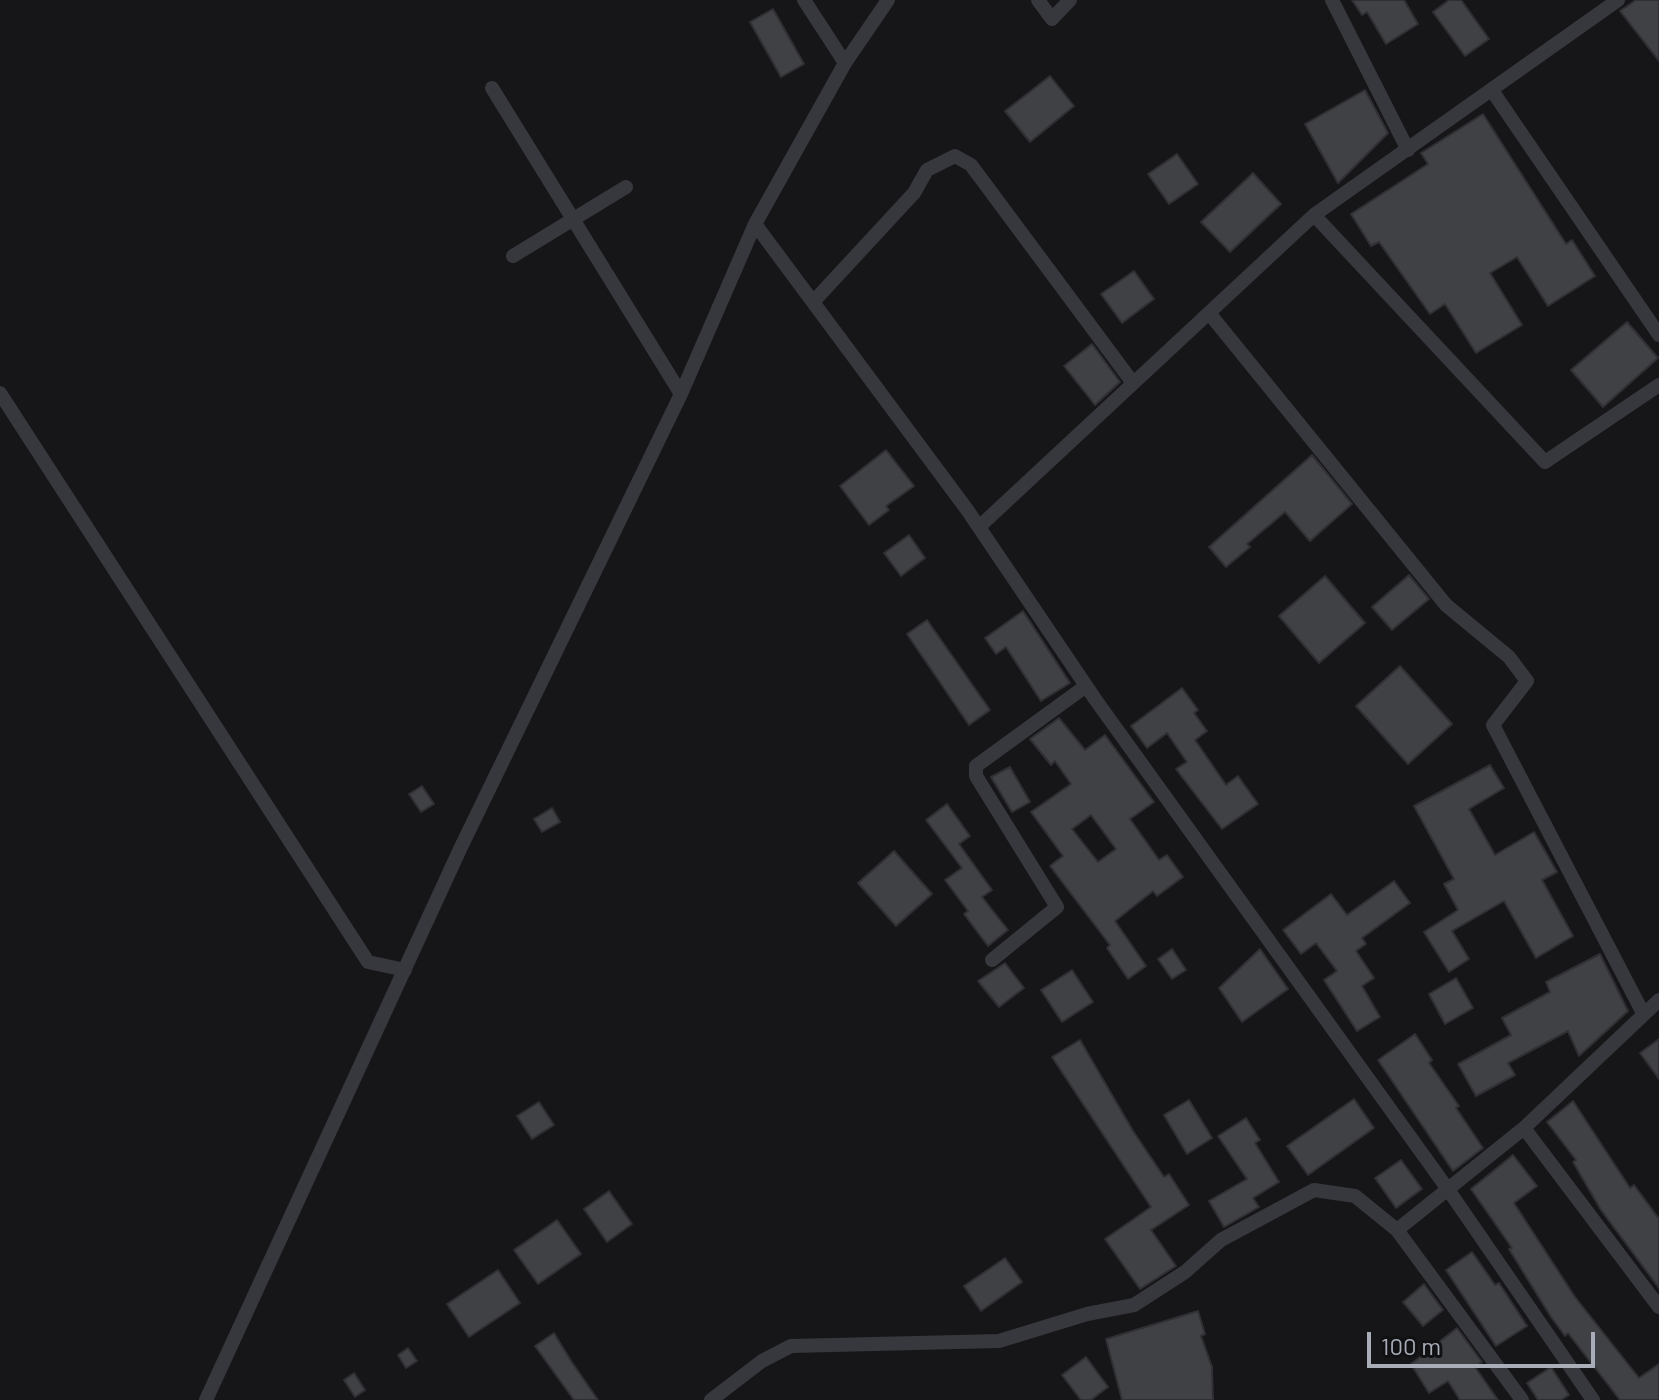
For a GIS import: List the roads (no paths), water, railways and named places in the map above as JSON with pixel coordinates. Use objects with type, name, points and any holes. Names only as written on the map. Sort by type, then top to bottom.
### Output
[{"type":"street","points":[[804,0],[845,63]]},
{"type":"street","points":[[206,1400],[405,970],[681,394],[755,224],[845,63],[888,0]]},
{"type":"street","points":[[1038,0],[1052,19],[1070,0]]},
{"type":"street","points":[[1332,0],[1408,150]]},
{"type":"street","points":[[1591,0],[1600,13]]},
{"type":"street","points":[[979,527],[1314,215],[1493,92],[1618,0]]},
{"type":"street","points":[[492,88],[681,394]]},
{"type":"street","points":[[1493,92],[1659,335]]},
{"type":"street","points":[[814,301],[914,193],[927,170],[955,156],[971,165],[1133,383]]},
{"type":"street","points":[[513,256],[626,187]]},
{"type":"street","points":[[1314,215],[1545,462],[1659,385]]},
{"type":"street","points":[[755,224],[979,527],[1086,686],[1447,1188],[1593,1400]]},
{"type":"street","points":[[1209,313],[1446,605],[1509,657],[1527,681],[1493,725],[1643,1013]]},
{"type":"street","points":[[0,393],[368,962],[405,970]]},
{"type":"street","points":[[992,960],[1057,907],[976,776],[976,766],[1086,686]]},
{"type":"street","points":[[1397,1230],[1524,1128],[1658,1002]]},
{"type":"street","points":[[1524,1128],[1659,1307]]},
{"type":"street","points":[[711,1400],[762,1361],[791,1346],[999,1341],[1087,1314],[1134,1305],[1185,1272],[1221,1240],[1314,1190],[1355,1196],[1397,1230],[1522,1400]]}]
